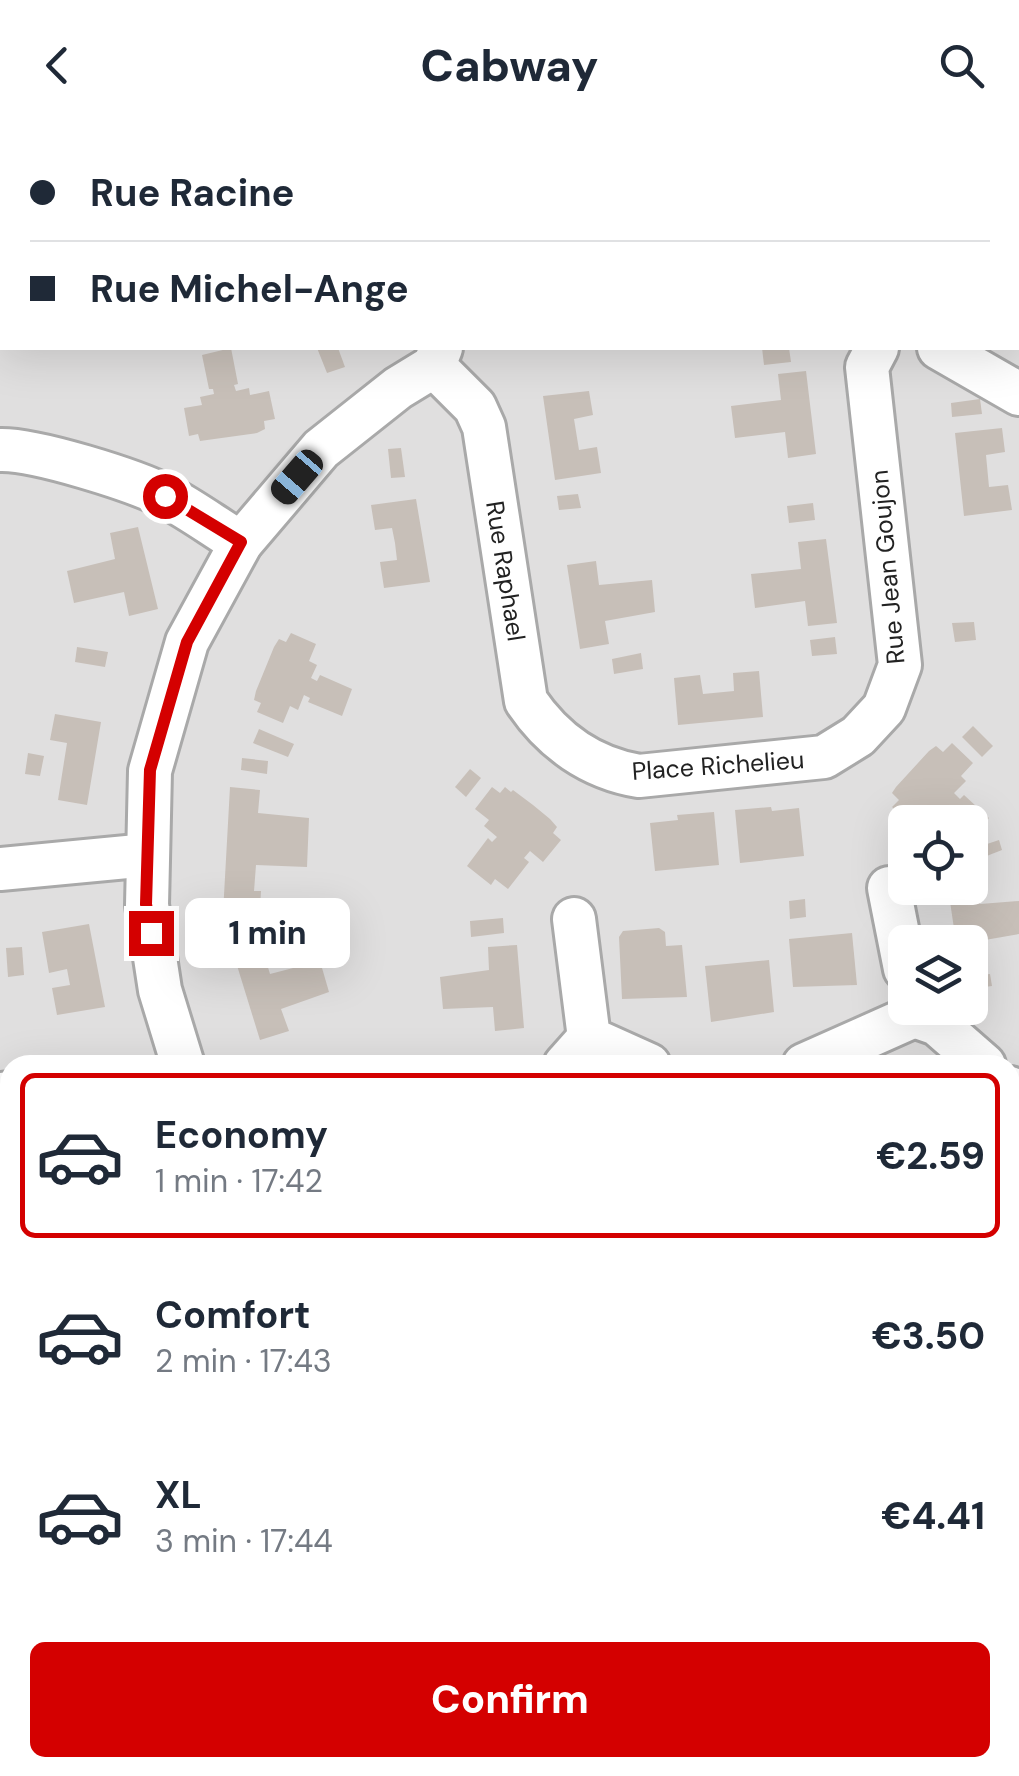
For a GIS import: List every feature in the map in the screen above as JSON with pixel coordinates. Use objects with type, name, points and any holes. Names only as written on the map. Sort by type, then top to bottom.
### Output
[{"type":"street","name":"Rue Jean Goujon","points":[[824,758],[858,736],[884,708],[900,665],[867,367],[876,350]]},
{"type":"street","points":[[942,350],[1019,394]]},
{"type":"street","points":[[180,1055],[160,990],[146,904],[150,770],[187,642],[241,542],[321,449],[438,357]]},
{"type":"street","name":"Rue Raphael","points":[[438,357],[484,427],[526,701],[544,727],[613,772]]},
{"type":"street","points":[[0,450],[15,449],[80,466],[165,496],[241,542]]},
{"type":"street","name":"Place Richelieu","points":[[613,772],[639,776],[824,758]]},
{"type":"street","points":[[0,869],[148,854]]},
{"type":"street","points":[[574,919],[577,1051]]},
{"type":"street","points":[[825,1055],[888,1025]]},
{"type":"street","points":[[938,1025],[973,1055]]},
{"type":"shaded area","points":[[0,350],[1019,350],[1019,1055],[0,1055]]},
{"type":"building","points":[[231,350],[236,391],[249,388],[250,395],[269,391],[275,419],[264,421],[265,429],[200,441],[198,434],[189,436],[184,408],[202,405],[200,397],[214,394],[209,389],[202,355]]},
{"type":"building","points":[[318,350],[339,350],[345,367],[327,373]]},
{"type":"building","points":[[762,350],[789,350],[791,362],[764,365]]},
{"type":"building","points":[[806,371],[816,454],[788,458],[785,432],[735,438],[731,406],[781,400],[778,374]]},
{"type":"building","points":[[589,391],[593,415],[574,419],[579,450],[597,447],[601,473],[555,480],[543,396]]},
{"type":"building","points":[[980,399],[982,414],[952,417],[951,403]]},
{"type":"building","points":[[1002,428],[1005,452],[986,455],[989,487],[1008,485],[1012,510],[964,516],[955,433]]},
{"type":"building","points":[[401,448],[405,477],[391,478],[388,449]]},
{"type":"building","points":[[578,494],[581,508],[559,510],[557,496]]},
{"type":"building","points":[[416,499],[430,582],[384,588],[380,562],[397,560],[395,543],[392,528],[375,530],[371,505]]},
{"type":"building","points":[[813,503],[815,520],[789,523],[787,506]]},
{"type":"building","points":[[138,527],[158,609],[129,616],[124,592],[74,603],[67,571],[115,559],[110,533]]},
{"type":"building","points":[[826,539],[837,623],[808,626],[805,601],[755,608],[751,574],[801,569],[798,542]]},
{"type":"building","points":[[596,561],[599,585],[652,580],[655,612],[605,621],[609,644],[580,649],[567,565]]},
{"type":"building","points":[[974,622],[976,640],[955,642],[952,623]]},
{"type":"building","points":[[291,633],[316,644],[309,661],[317,665],[311,678],[317,681],[320,675],[352,689],[342,716],[308,702],[310,698],[304,695],[298,710],[290,706],[283,723],[257,712],[261,703],[254,700],[256,691],[274,647],[279,639],[286,642]]},
{"type":"building","points":[[835,637],[837,654],[812,656],[810,640]]},
{"type":"building","points":[[77,647],[108,652],[105,667],[75,662]]},
{"type":"building","points":[[641,653],[643,669],[614,674],[612,659]]},
{"type":"building","points":[[759,671],[763,717],[678,725],[674,678],[700,675],[703,694],[734,691],[733,673]]},
{"type":"building","points":[[55,714],[101,722],[87,805],[58,800],[67,743],[50,740]]},
{"type":"building","points":[[973,726],[993,746],[982,757],[962,737]]},
{"type":"building","points":[[259,729],[294,744],[288,757],[253,743]]},
{"type":"building","points":[[952,743],[973,763],[961,776],[966,781],[954,793],[960,799],[964,795],[975,805],[894,805],[899,800],[892,793],[929,751],[936,746],[943,752]]},
{"type":"building","points":[[28,753],[44,756],[40,776],[25,774]]},
{"type":"building","points":[[242,758],[268,761],[267,774],[241,770]]},
{"type":"building","points":[[470,769],[481,778],[466,797],[455,787]]},
{"type":"building","points":[[230,787],[260,790],[258,813],[309,818],[307,867],[256,865],[254,891],[261,891],[260,908],[223,913]]},
{"type":"building","points":[[492,787],[500,793],[505,787],[513,790],[533,805],[557,827],[553,833],[561,840],[543,862],[530,851],[524,858],[529,862],[508,889],[495,879],[491,885],[467,866],[488,838],[492,842],[497,837],[484,826],[489,820],[475,809]]},
{"type":"building","points":[[771,807],[772,811],[799,808],[804,856],[740,863],[735,810]]},
{"type":"building","points":[[714,812],[719,865],[655,871],[650,823],[678,820],[677,815]]},
{"type":"building","points":[[999,840],[1002,850],[988,855],[988,844]]},
{"type":"building","points":[[805,899],[806,917],[790,919],[789,901]]},
{"type":"building","points":[[1019,901],[1019,934],[988,939],[988,925],[953,925],[951,905]]},
{"type":"building","points":[[503,918],[504,933],[471,937],[470,921]]},
{"type":"building","points":[[89,924],[105,1007],[57,1015],[52,988],[70,985],[67,969],[49,973],[42,932]]},
{"type":"building","points":[[659,928],[665,932],[666,946],[682,945],[687,997],[622,999],[619,937],[623,931]]},
{"type":"building","points":[[852,933],[857,985],[793,987],[789,939]]},
{"type":"building","points":[[517,945],[524,1028],[495,1031],[493,1007],[443,1009],[440,977],[489,970],[488,947]]},
{"type":"building","points":[[22,947],[24,975],[8,977],[6,948]]},
{"type":"building","points":[[263,951],[270,974],[320,961],[329,992],[281,1009],[289,1031],[260,1040],[235,959]]},
{"type":"building","points":[[769,960],[774,1012],[711,1022],[705,966]]},
{"type":"route","points":[[151,933],[146,904],[150,770],[187,642],[241,542],[165,496]]}]
